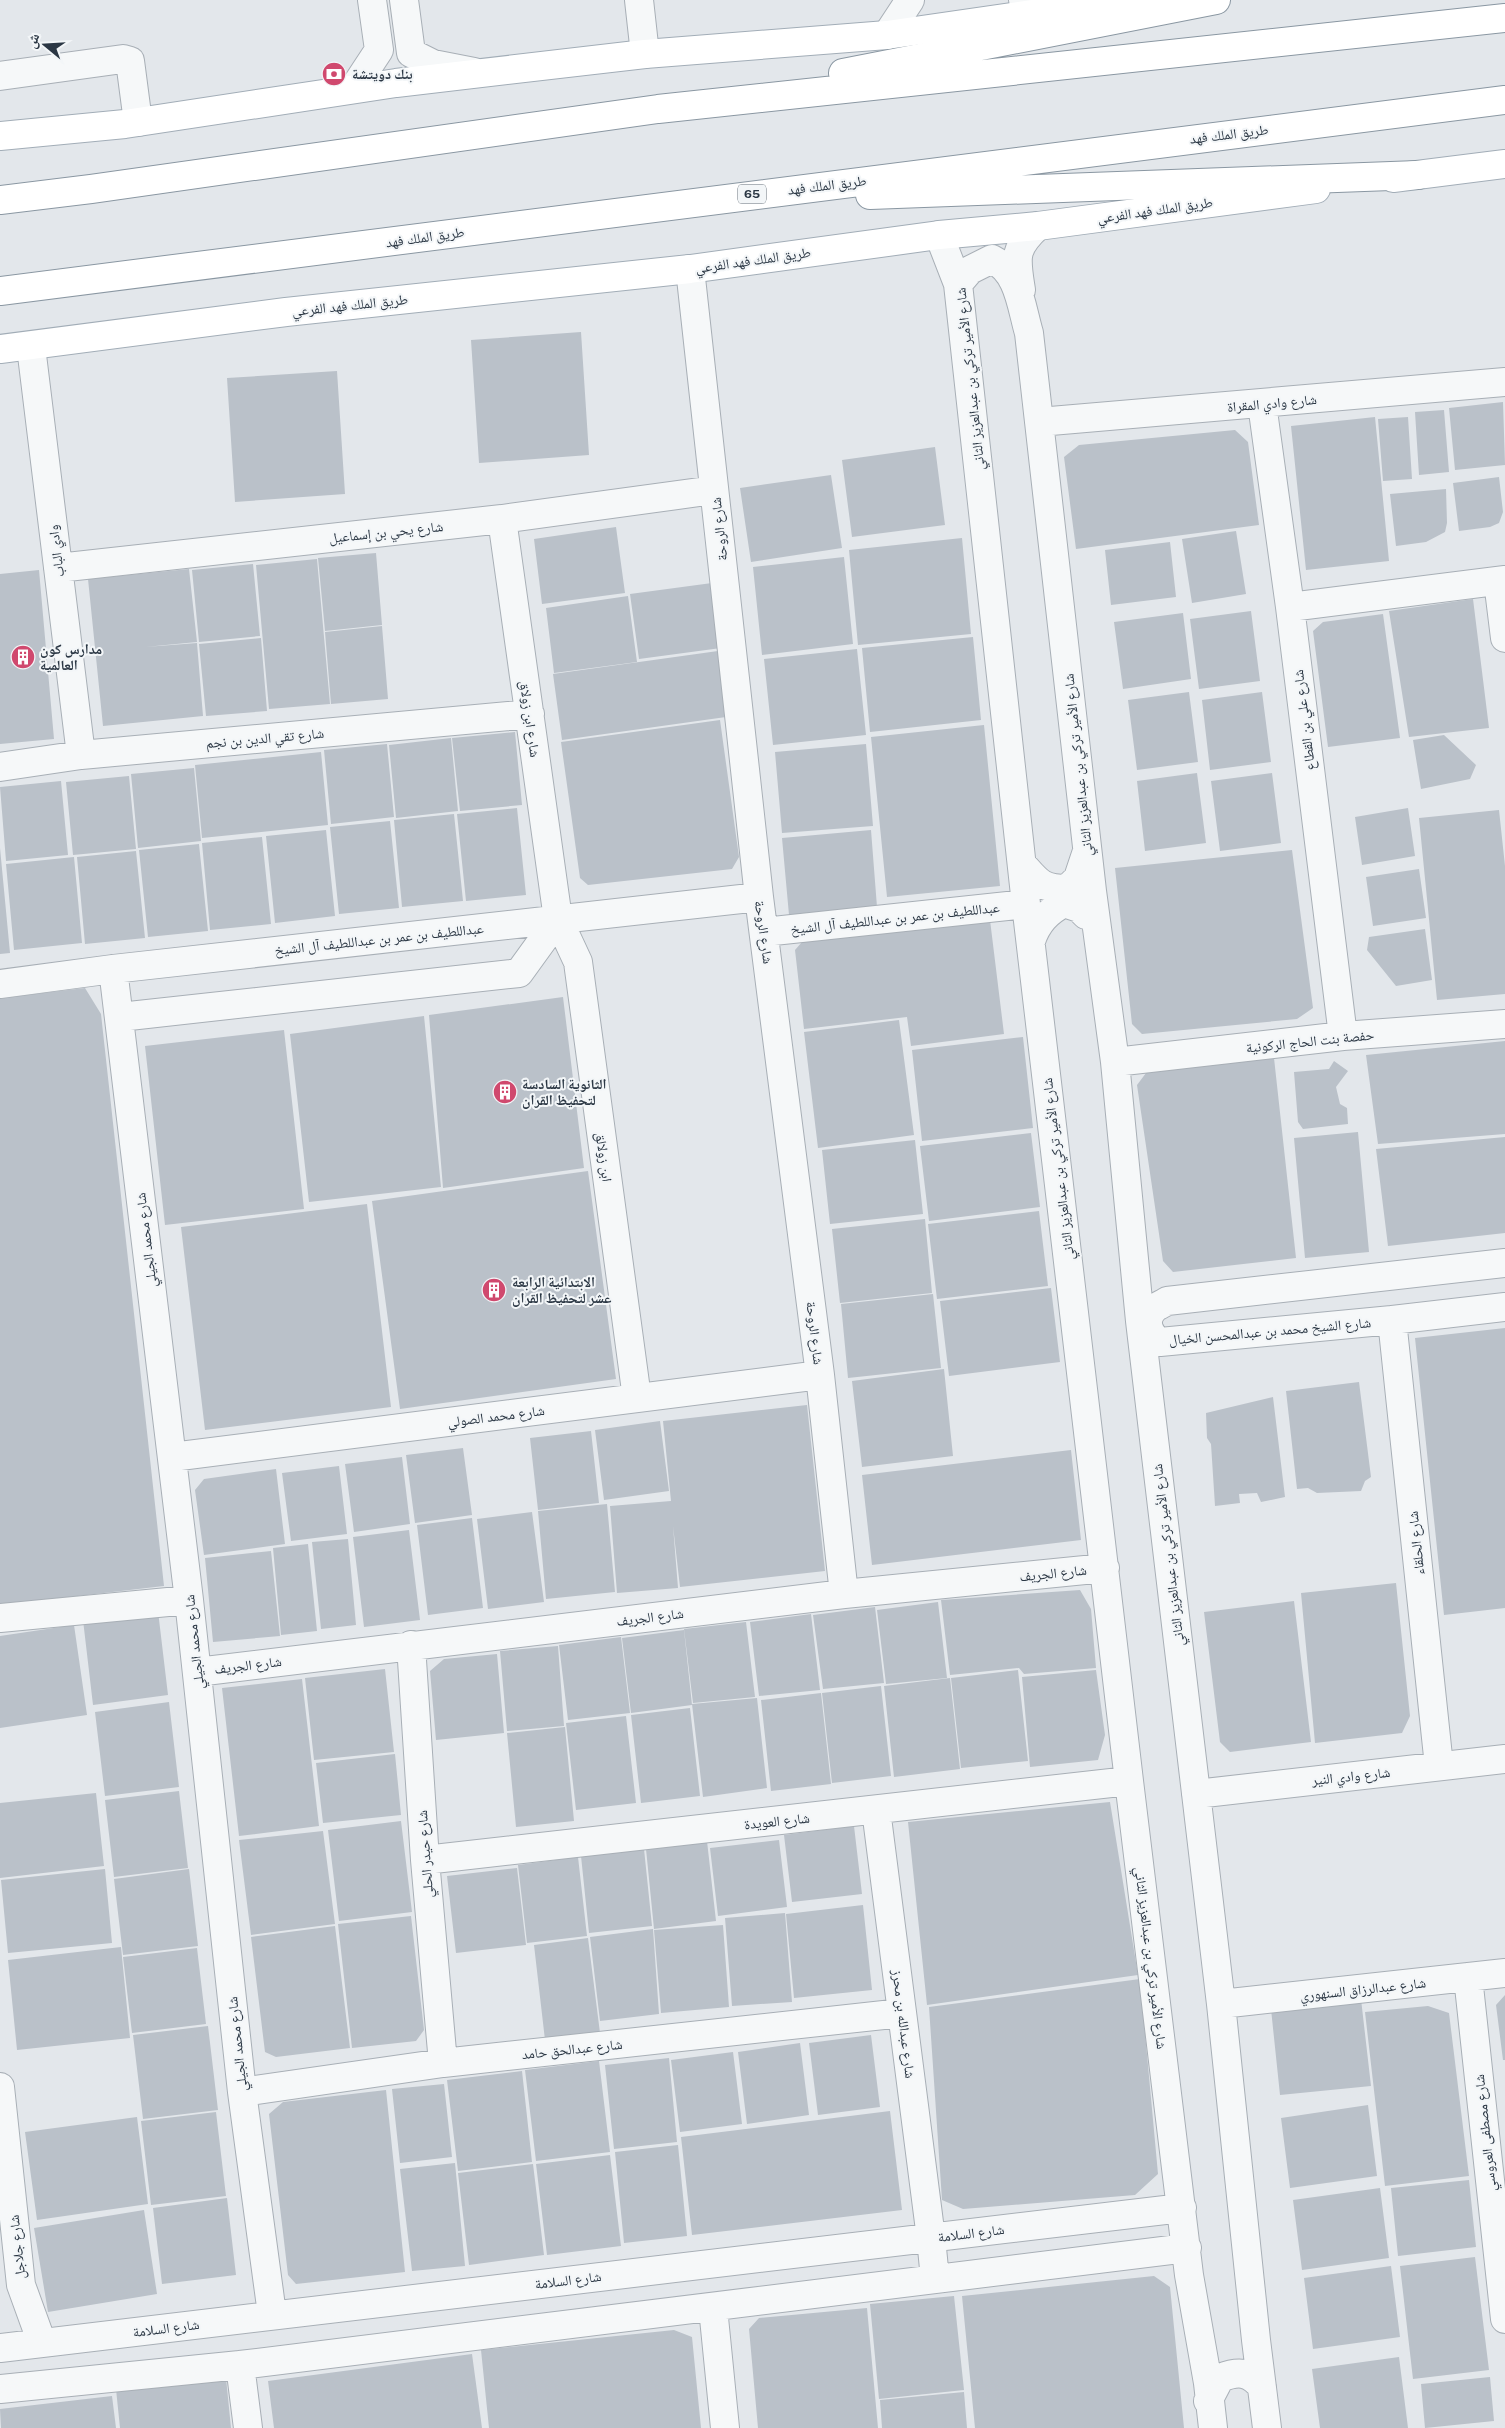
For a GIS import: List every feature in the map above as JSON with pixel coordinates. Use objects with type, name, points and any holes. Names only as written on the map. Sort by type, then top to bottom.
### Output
[{"type":"main road","points":[[0,136],[138,122],[354,88],[645,54],[887,35],[1074,8],[1155,0]]},
{"type":"main road","points":[[658,109],[1216,0]]},
{"type":"main road","points":[[0,200],[91,189],[658,109],[1505,18]]},
{"type":"main road","name":"طريق الملك فهد","points":[[0,291],[1505,100]]},
{"type":"main road","name":"طريق الملك فهد الفرعي","points":[[0,349],[286,312],[690,269],[939,235],[1038,226],[1505,164]]},
{"type":"main road","points":[[691,202],[1418,175]]},
{"type":"main road","points":[[0,187],[91,189]]},
{"type":"main road","points":[[0,298],[80,282]]},
{"type":"street","points":[[354,88],[379,50],[372,0]]},
{"type":"street","points":[[404,0],[411,53],[433,64],[482,73]]},
{"type":"street","points":[[639,0],[645,54]]},
{"type":"street","points":[[887,35],[910,0]]},
{"type":"street","points":[[1023,0],[1074,8]]},
{"type":"street","points":[[0,76],[123,59],[130,61],[138,122]]},
{"type":"street","points":[[1029,333],[1017,265],[1022,241],[1038,226]]},
{"type":"street","points":[[939,235],[958,284]]},
{"type":"street","name":"شارع الأمير تركي بن عبدالعزيز الثاني","points":[[1212,2428],[1208,2400],[1208,2383],[1186,2248],[1128,1781],[1026,904],[958,284],[970,270],[992,259],[1004,265],[1014,278],[1029,333],[1088,848],[1115,1062],[1140,1321],[1221,2004],[1267,2428]]},
{"type":"street","name":"شارع الروحة","points":[[690,269],[759,897],[820,1376],[844,1594]]},
{"type":"street","name":"وادي الباب","points":[[32,346],[81,755]]},
{"type":"street","name":"شارع وادي المقراة","points":[[1039,422],[1505,382]]},
{"type":"street","name":"شارع علي بن القطاع","points":[[1262,404],[1290,607],[1343,1036]]},
{"type":"street","name":"شارع يحي بن إسماعيل","points":[[58,568],[502,519],[714,490]]},
{"type":"street","name":"شارع ابن زولاق","points":[[502,519],[558,919]]},
{"type":"street","points":[[1290,607],[1502,581],[1505,638]]},
{"type":"street","name":"شارع تقي الدين بن نجم","points":[[0,767],[81,755],[530,714]]},
{"type":"street","points":[[1023,865],[1040,885],[1053,889],[1066,889],[1078,878],[1088,848]]},
{"type":"street","name":"عبداللطيف بن عمر بن عبداللطيف آل الشيخ","points":[[0,984],[113,969],[759,897]]},
{"type":"street","points":[[1031,941],[1042,919],[1052,909],[1064,903],[1079,908],[1098,929]]},
{"type":"street","name":"عبداللطيف بن عمر بن عبداللطيف آل الشيخ","points":[[764,932],[1026,904]]},
{"type":"street","points":[[120,1017],[519,973],[558,919]]},
{"type":"street","name":"ابن زولالق","points":[[558,919],[578,962],[637,1398]]},
{"type":"street","name":"شارع محمد الجيلي","points":[[113,969],[189,1600],[242,2092],[272,2314]]},
{"type":"street","name":"حفصة بنت الحاج الركونية","points":[[1115,1062],[1343,1036],[1505,1024]]},
{"type":"street","name":"شارع الشيخ محمد بن عبدالمحسن الخيال","points":[[1505,1262],[1167,1301],[1153,1310],[1149,1318],[1148,1329],[1152,1337],[1160,1342],[1392,1320],[1505,1307]]},
{"type":"street","name":"شارع الحلقاء","points":[[1392,1320],[1439,1766]]},
{"type":"street","name":"شارع محمد الصولي","points":[[172,1457],[820,1376]]},
{"type":"street","name":"شارع الجريف","points":[[197,1672],[844,1594],[1104,1568]]},
{"type":"street","points":[[0,1618],[189,1600]]},
{"type":"street","name":"شارع حيدر الحلي","points":[[411,1646],[424,1860],[443,2063]]},
{"type":"street","name":"شارع وادي النير","points":[[1196,1794],[1505,1758]]},
{"type":"street","name":"شارع العويدة","points":[[424,1860],[1128,1781]]},
{"type":"street","name":"شارع عبدالله بن محرز","points":[[876,1810],[931,2238],[934,2279]]},
{"type":"street","name":"شارع عبدالرزاق السنهوري","points":[[1221,2004],[1505,1973]]},
{"type":"street","name":"شارع مصطفى العروسي","points":[[1468,1977],[1505,2320]]},
{"type":"street","name":"شارع عبدالحق حامد","points":[[242,2092],[443,2063],[902,2013]]},
{"type":"street","name":"شارع جلاجل","points":[[0,2087],[9,2255],[42,2344]]},
{"type":"street","name":"شارع السلامة","points":[[0,2348],[272,2314],[1182,2208]]},
{"type":"street","points":[[1137,2213],[1160,2229],[1148,2252]]},
{"type":"street","points":[[0,2389],[240,2365],[1186,2248]]},
{"type":"street","points":[[713,2308],[725,2428]]},
{"type":"street","points":[[240,2365],[248,2428]]},
{"type":"street","points":[[1208,2400],[1220,2378],[1230,2374],[1239,2372],[1249,2374],[1262,2387]]},
{"type":"building","points":[[581,332],[589,455],[479,463],[471,340]]},
{"type":"building","points":[[337,371],[345,494],[235,502],[227,378]]},
{"type":"building","points":[[1503,402],[1505,465],[1455,470],[1449,408]]},
{"type":"building","points":[[1444,410],[1449,472],[1419,475],[1415,412]]},
{"type":"building","points":[[1375,417],[1389,561],[1306,570],[1291,426]]},
{"type":"building","points":[[1408,417],[1412,479],[1383,481],[1378,419]]},
{"type":"building","points":[[1235,430],[1248,442],[1259,525],[1076,549],[1064,457],[1079,445]]},
{"type":"building","points":[[935,447],[945,525],[852,537],[842,460]]},
{"type":"building","points":[[831,475],[842,548],[751,562],[740,488]]},
{"type":"building","points":[[1499,477],[1503,512],[1499,523],[1490,527],[1459,531],[1453,483]]},
{"type":"building","points":[[1446,489],[1447,523],[1445,532],[1426,542],[1396,546],[1390,494]]},
{"type":"building","points":[[616,527],[625,593],[542,604],[534,539]]},
{"type":"building","points":[[1236,531],[1246,594],[1192,603],[1182,539]]},
{"type":"building","points":[[962,538],[971,634],[858,645],[849,550]]},
{"type":"building","points":[[1170,542],[1176,597],[1111,605],[1105,550]]},
{"type":"building","points":[[376,553],[382,625],[325,631],[318,558]]},
{"type":"building","points":[[844,557],[853,644],[762,655],[753,567]]},
{"type":"building","points":[[317,559],[330,704],[269,709],[256,565]]},
{"type":"building","points":[[253,564],[260,636],[199,642],[192,570]]},
{"type":"building","points":[[189,569],[197,642],[145,647],[197,643],[203,716],[103,726],[88,579]]},
{"type":"building","name":"مدارس كون العالمية","points":[[39,570],[54,739],[0,744],[0,574]]},
{"type":"building","points":[[712,583],[721,648],[639,659],[630,594]]},
{"type":"building","points":[[628,596],[637,662],[554,673],[546,608]]},
{"type":"building","points":[[1473,599],[1489,728],[1409,737],[1389,611]]},
{"type":"building","points":[[1251,611],[1260,681],[1199,689],[1190,619]]},
{"type":"building","points":[[1183,613],[1191,679],[1123,689],[1114,622]]},
{"type":"building","points":[[1383,614],[1400,738],[1328,747],[1313,631],[1323,622]]},
{"type":"building","points":[[382,626],[388,699],[331,704],[325,632]]},
{"type":"building","points":[[973,637],[981,720],[870,732],[862,648]]},
{"type":"building","points":[[261,638],[267,711],[206,716],[199,644]]},
{"type":"building","points":[[857,649],[866,735],[773,745],[764,659]]},
{"type":"building","points":[[718,651],[726,717],[562,740],[553,674]]},
{"type":"building","points":[[1189,692],[1198,762],[1137,770],[1128,700]]},
{"type":"building","points":[[1262,692],[1271,762],[1210,770],[1202,700]]},
{"type":"building","points":[[720,720],[739,857],[732,869],[588,885],[580,878],[561,742]]},
{"type":"building","points":[[984,725],[1000,886],[887,897],[871,737]]},
{"type":"building","points":[[515,732],[522,805],[460,811],[452,738]]},
{"type":"building","points":[[1444,735],[1476,765],[1470,779],[1421,789],[1413,740]]},
{"type":"building","points":[[451,738],[458,811],[396,818],[389,745]]},
{"type":"building","points":[[387,744],[394,817],[331,824],[324,750]]},
{"type":"building","points":[[866,744],[873,826],[782,833],[775,752]]},
{"type":"building","points":[[321,752],[328,825],[202,838],[195,765]]},
{"type":"building","points":[[194,768],[201,841],[138,848],[131,774]]},
{"type":"building","points":[[1197,773],[1206,843],[1145,851],[1137,781]]},
{"type":"building","points":[[1272,773],[1281,843],[1220,851],[1211,781]]},
{"type":"building","points":[[129,776],[136,849],[73,855],[66,782]]},
{"type":"building","points":[[61,781],[68,855],[6,861],[0,787]]},
{"type":"building","points":[[517,808],[526,895],[466,901],[457,814]]},
{"type":"building","points":[[1408,808],[1415,856],[1362,865],[1355,817]]},
{"type":"building","points":[[1499,810],[1505,866],[1505,994],[1437,1000],[1419,818]]},
{"type":"building","points":[[454,814],[463,901],[402,907],[394,820]]},
{"type":"building","points":[[390,821],[399,908],[339,914],[330,827]]},
{"type":"building","points":[[326,830],[335,916],[275,923],[266,836]]},
{"type":"building","points":[[871,830],[877,907],[789,915],[782,838]]},
{"type":"building","points":[[262,837],[271,924],[210,930],[202,843]]},
{"type":"building","points":[[199,844],[208,931],[148,937],[139,850]]},
{"type":"building","points":[[0,848],[10,953],[0,954]]},
{"type":"building","points":[[1292,850],[1313,1008],[1297,1019],[1142,1034],[1132,1024],[1115,868]]},
{"type":"building","points":[[136,851],[145,938],[85,944],[77,857]]},
{"type":"building","points":[[74,857],[82,943],[14,950],[6,864]]},
{"type":"building","points":[[1419,869],[1426,918],[1373,926],[1366,877]]},
{"type":"building","points":[[990,920],[1004,1034],[911,1046],[907,1017],[804,1029],[795,950],[809,934],[896,923],[897,932]]},
{"type":"building","points":[[1425,929],[1432,980],[1396,986],[1367,950],[1369,937]]},
{"type":"building","points":[[85,988],[101,1014],[164,1586],[0,1605],[0,998]]},
{"type":"building","name":"الثانوية السادسة لتحفيظ القران","points":[[563,997],[584,1168],[443,1188],[429,1015]]},
{"type":"building","points":[[424,1016],[441,1187],[309,1202],[290,1034]]},
{"type":"building","points":[[899,1020],[914,1135],[818,1148],[804,1032]]},
{"type":"building","points":[[284,1030],[304,1209],[165,1225],[145,1046]]},
{"type":"building","points":[[1023,1037],[1033,1128],[922,1141],[912,1050]]},
{"type":"building","points":[[1505,1041],[1505,1134],[1378,1144],[1366,1055]]},
{"type":"building","points":[[1274,1058],[1296,1258],[1173,1272],[1163,1261],[1137,1085],[1146,1073]]},
{"type":"building","points":[[1334,1061],[1348,1071],[1336,1087],[1340,1104],[1347,1108],[1348,1124],[1303,1129],[1298,1122],[1294,1072],[1329,1069]]},
{"type":"building","points":[[1358,1132],[1369,1252],[1305,1258],[1294,1138]]},
{"type":"building","points":[[1031,1133],[1040,1207],[929,1221],[920,1146]]},
{"type":"building","points":[[1505,1137],[1505,1233],[1388,1246],[1376,1149]]},
{"type":"building","points":[[915,1140],[923,1214],[830,1224],[822,1150]]},
{"type":"building","name":"الابتدائية الرابعة عشر لتحفيظ القران","points":[[588,1171],[616,1379],[400,1409],[372,1201]]},
{"type":"building","points":[[367,1204],[391,1407],[205,1430],[181,1227]]},
{"type":"building","points":[[1039,1211],[1048,1286],[937,1299],[928,1224]]},
{"type":"building","points":[[925,1219],[932,1293],[840,1303],[832,1229]]},
{"type":"building","points":[[1051,1288],[1060,1362],[949,1376],[940,1301]]},
{"type":"building","points":[[933,1294],[941,1368],[848,1378],[841,1304]]},
{"type":"building","points":[[1505,1328],[1505,1608],[1444,1615],[1415,1338]]},
{"type":"building","points":[[944,1369],[953,1456],[862,1467],[852,1381]]},
{"type":"building","points":[[1359,1382],[1371,1477],[1365,1481],[1361,1491],[1317,1493],[1308,1488],[1297,1489],[1286,1391]]},
{"type":"building","points":[[1273,1397],[1285,1497],[1261,1502],[1257,1493],[1239,1494],[1240,1503],[1215,1506],[1211,1444],[1207,1438],[1206,1413]]},
{"type":"building","points":[[807,1405],[825,1571],[680,1587],[673,1526],[678,1588],[617,1593],[610,1506],[671,1501],[663,1421]]},
{"type":"building","points":[[660,1421],[669,1491],[604,1500],[595,1430]]},
{"type":"building","points":[[591,1431],[599,1503],[538,1510],[530,1438]]},
{"type":"building","points":[[463,1448],[472,1515],[415,1523],[406,1455]]},
{"type":"building","points":[[1071,1450],[1081,1540],[872,1565],[862,1475]]},
{"type":"building","points":[[402,1457],[410,1524],[354,1532],[345,1464]]},
{"type":"building","points":[[339,1466],[347,1534],[291,1541],[282,1473]]},
{"type":"building","points":[[276,1469],[285,1544],[204,1555],[195,1490],[204,1479]]},
{"type":"building","points":[[607,1504],[615,1592],[546,1599],[538,1511]]},
{"type":"building","points":[[532,1512],[544,1602],[488,1609],[477,1519]]},
{"type":"building","points":[[472,1518],[483,1608],[428,1615],[417,1525]]},
{"type":"building","points":[[409,1530],[420,1620],[364,1627],[353,1537]]},
{"type":"building","points":[[348,1539],[356,1625],[321,1629],[312,1542]]},
{"type":"building","points":[[308,1544],[317,1631],[281,1635],[273,1548]]},
{"type":"building","points":[[271,1551],[280,1636],[213,1642],[205,1558]]},
{"type":"building","points":[[1396,1583],[1410,1716],[1402,1733],[1315,1743],[1301,1593]]},
{"type":"building","points":[[1080,1590],[1091,1609],[1096,1668],[1024,1674],[1019,1668],[950,1675],[941,1600]]},
{"type":"building","points":[[1294,1601],[1311,1742],[1230,1752],[1220,1742],[1204,1612]]},
{"type":"building","points":[[938,1602],[947,1678],[886,1684],[877,1610]]},
{"type":"building","points":[[875,1607],[884,1683],[823,1689],[813,1615]]},
{"type":"building","points":[[158,1611],[168,1695],[93,1705],[83,1620]]},
{"type":"building","points":[[811,1614],[820,1690],[759,1696],[750,1622]]},
{"type":"building","points":[[746,1622],[755,1697],[693,1703],[684,1629]]},
{"type":"building","points":[[74,1625],[87,1715],[0,1728],[0,1636]]},
{"type":"building","points":[[684,1630],[692,1705],[631,1713],[622,1638]]},
{"type":"building","points":[[621,1637],[630,1713],[568,1720],[559,1645]]},
{"type":"building","points":[[558,1646],[564,1726],[507,1731],[500,1651]]},
{"type":"building","points":[[497,1654],[504,1733],[436,1740],[430,1671],[444,1659]]},
{"type":"building","points":[[385,1669],[394,1752],[314,1760],[305,1678]]},
{"type":"building","points":[[1018,1670],[1028,1761],[961,1768],[951,1678]]},
{"type":"building","points":[[1096,1670],[1105,1735],[1098,1760],[1030,1767],[1022,1677]]},
{"type":"building","points":[[950,1678],[960,1769],[894,1777],[884,1686]]},
{"type":"building","points":[[302,1679],[319,1826],[239,1836],[222,1688]]},
{"type":"building","points":[[881,1686],[891,1776],[832,1783],[822,1693]]},
{"type":"building","points":[[821,1693],[831,1784],[771,1791],[761,1700]]},
{"type":"building","points":[[757,1698],[767,1788],[703,1797],[692,1704]]},
{"type":"building","points":[[169,1702],[179,1787],[105,1796],[95,1712]]},
{"type":"building","points":[[690,1708],[700,1796],[641,1803],[631,1715]]},
{"type":"building","points":[[626,1716],[636,1803],[576,1810],[566,1723]]},
{"type":"building","points":[[565,1727],[574,1821],[516,1827],[507,1733]]},
{"type":"building","points":[[395,1754],[401,1815],[323,1823],[316,1763]]},
{"type":"building","points":[[179,1791],[188,1868],[114,1877],[105,1800]]},
{"type":"building","points":[[96,1793],[104,1866],[0,1878],[0,1803]]},
{"type":"building","points":[[1110,1802],[1138,1975],[927,2005],[908,1822]]},
{"type":"building","points":[[401,1821],[412,1912],[339,1921],[328,1830]]},
{"type":"building","points":[[854,1826],[862,1894],[792,1902],[784,1835]]},
{"type":"building","points":[[323,1831],[335,1924],[251,1935],[239,1840]]},
{"type":"building","points":[[779,1840],[787,1907],[718,1916],[710,1848]]},
{"type":"building","points":[[707,1841],[716,1921],[654,1929],[646,1849]]},
{"type":"building","points":[[644,1849],[652,1926],[589,1933],[581,1856]]},
{"type":"building","points":[[578,1857],[587,1936],[527,1943],[518,1865]]},
{"type":"building","points":[[517,1868],[526,1945],[456,1953],[447,1876]]},
{"type":"building","points":[[105,1869],[112,1943],[8,1953],[1,1880]]},
{"type":"building","points":[[189,1869],[198,1946],[123,1955],[114,1879]]},
{"type":"building","points":[[863,1905],[872,1990],[794,1998],[786,1914]]},
{"type":"building","points":[[785,1913],[792,2002],[732,2006],[725,1918]]},
{"type":"building","points":[[411,1916],[424,2030],[416,2041],[352,2048],[338,1924]]},
{"type":"building","points":[[723,1925],[729,2007],[661,2013],[654,1930]]},
{"type":"building","points":[[335,1926],[350,2048],[276,2057],[265,2052],[251,1937]]},
{"type":"building","points":[[653,1929],[659,2014],[600,2021],[590,1937]]},
{"type":"building","points":[[588,1938],[600,2033],[545,2040],[534,1945]]},
{"type":"building","points":[[121,1947],[130,2038],[17,2050],[8,1960]]},
{"type":"building","points":[[197,1948],[206,2024],[132,2033],[123,1957]]},
{"type":"building","points":[[1140,1979],[1158,2174],[1135,2195],[963,2209],[942,2200],[929,2007]]},
{"type":"building","points":[[1505,1995],[1505,2060],[1503,2060],[1496,2005]]},
{"type":"building","points":[[1361,1999],[1371,2086],[1280,2095],[1271,2009]]},
{"type":"building","points":[[1428,2006],[1449,2013],[1469,2176],[1385,2186],[1365,2012]]},
{"type":"building","points":[[208,2026],[218,2110],[143,2119],[133,2035]]},
{"type":"building","points":[[871,2035],[880,2107],[818,2115],[809,2043]]},
{"type":"building","points":[[800,2043],[809,2115],[747,2124],[738,2052]]},
{"type":"building","points":[[733,2052],[742,2124],[680,2132],[671,2060]]},
{"type":"building","points":[[669,2058],[677,2142],[614,2149],[605,2065]]},
{"type":"building","points":[[599,2061],[610,2152],[536,2161],[525,2070]]},
{"type":"building","points":[[522,2071],[532,2162],[458,2171],[447,2080]]},
{"type":"building","points":[[444,2084],[452,2157],[400,2163],[392,2089]]},
{"type":"building","points":[[386,2090],[405,2272],[296,2284],[288,2275],[269,2114],[283,2102]]},
{"type":"building","points":[[1368,2105],[1377,2176],[1290,2188],[1281,2118]]},
{"type":"building","points":[[890,2111],[902,2210],[692,2235],[681,2137]]},
{"type":"building","points":[[216,2112],[226,2196],[151,2205],[141,2121]]},
{"type":"building","points":[[137,2117],[148,2204],[37,2220],[25,2132]]},
{"type":"building","points":[[678,2145],[687,2236],[624,2243],[615,2152]]},
{"type":"building","points":[[610,2155],[621,2246],[547,2255],[536,2164]]},
{"type":"building","points":[[455,2163],[465,2266],[412,2271],[400,2169]]},
{"type":"building","points":[[533,2164],[544,2255],[469,2265],[458,2173]]},
{"type":"building","points":[[1469,2180],[1476,2247],[1398,2256],[1391,2188]]},
{"type":"building","points":[[1380,2188],[1389,2258],[1302,2270],[1293,2200]]},
{"type":"building","points":[[227,2198],[236,2275],[162,2284],[153,2208]]},
{"type":"building","points":[[144,2210],[157,2294],[48,2312],[34,2228]]},
{"type":"building","points":[[1475,2257],[1489,2370],[1413,2379],[1400,2266]]},
{"type":"building","points":[[1391,2266],[1400,2337],[1313,2349],[1304,2278]]},
{"type":"building","points":[[1154,2276],[1170,2287],[1184,2428],[975,2428],[962,2296]]},
{"type":"building","points":[[954,2296],[964,2390],[879,2399],[870,2304]]},
{"type":"building","points":[[867,2308],[878,2428],[758,2428],[749,2329],[759,2318]]},
{"type":"building","points":[[674,2330],[692,2337],[701,2428],[489,2428],[481,2350]]},
{"type":"building","points":[[472,2354],[482,2428],[274,2428],[268,2381]]},
{"type":"building","points":[[1399,2357],[1408,2428],[1320,2428],[1312,2369]]},
{"type":"building","points":[[1490,2377],[1494,2421],[1425,2428],[1421,2384]]},
{"type":"building","points":[[226,2378],[231,2428],[120,2428],[116,2389]]},
{"type":"building","points":[[964,2392],[967,2428],[882,2428],[880,2400]]},
{"type":"building","points":[[112,2396],[116,2428],[1,2428],[0,2409]]},
{"type":"place","name":"بنك دويتشة","points":[[334,74]]},
{"type":"place","name":"مدارس كون العالمية","points":[[23,657]]},
{"type":"place","name":"الثانوية السادسة لتحفيظ القران","points":[[505,1092]]},
{"type":"place","name":"الابتدائية الرابعة عشر لتحفيظ القران","points":[[494,1290]]}]
